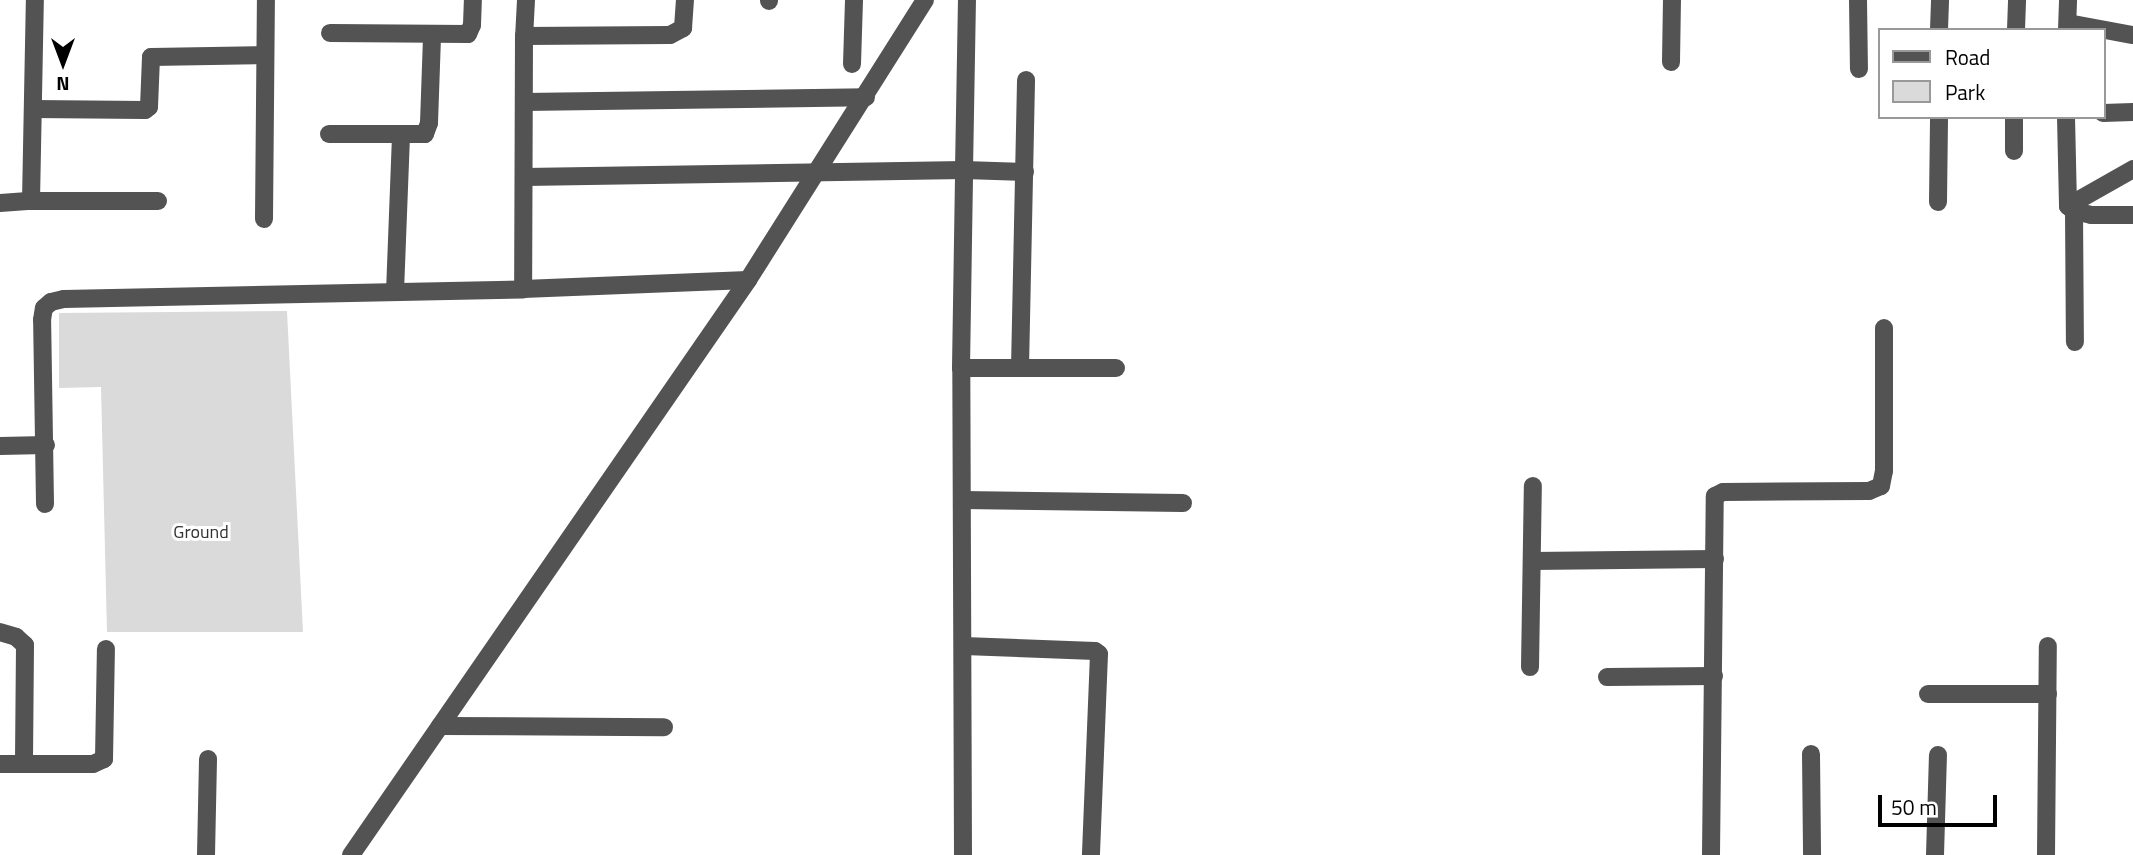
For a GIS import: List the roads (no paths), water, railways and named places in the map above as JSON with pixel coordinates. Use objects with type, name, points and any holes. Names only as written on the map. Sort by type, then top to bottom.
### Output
[{"type":"street","points":[[31,201],[35,0]]},
{"type":"street","points":[[264,219],[266,0]]},
{"type":"street","points":[[330,33],[468,34],[472,25],[472,0]]},
{"type":"street","points":[[523,289],[526,0]]},
{"type":"street","points":[[524,36],[670,35],[683,28],[685,0]]},
{"type":"street","points":[[852,64],[854,0]]},
{"type":"street","points":[[351,855],[748,281],[925,0]]},
{"type":"street","points":[[963,855],[961,368],[967,0]]},
{"type":"street","points":[[1671,62],[1672,0]]},
{"type":"street","points":[[1858,0],[1859,69]]},
{"type":"street","points":[[1940,0],[1940,28]]},
{"type":"street","points":[[2017,0],[2017,28]]},
{"type":"street","points":[[2067,26],[2068,0]]},
{"type":"street","points":[[2105,31],[2133,35]]},
{"type":"street","points":[[329,134],[418,135],[428,130],[432,35]]},
{"type":"street","points":[[33,109],[145,110],[149,107],[151,57],[265,55]]},
{"type":"street","points":[[1020,368],[1026,80]]},
{"type":"street","points":[[524,103],[866,97]]},
{"type":"street","points":[[2105,113],[2133,112]]},
{"type":"street","points":[[1938,202],[1939,119]]},
{"type":"street","points":[[2014,119],[2014,151]]},
{"type":"street","points":[[2066,119],[2075,342]]},
{"type":"street","points":[[395,292],[401,135]]},
{"type":"street","points":[[2071,208],[2133,169]]},
{"type":"street","points":[[525,177],[964,170],[1025,172]]},
{"type":"street","points":[[0,203],[158,201]]},
{"type":"street","points":[[2071,208],[2091,215],[2133,215]]},
{"type":"street","points":[[45,504],[42,320],[44,308],[51,302],[64,299],[748,281]]},
{"type":"street","points":[[1712,855],[1715,506],[1718,493],[1869,491],[1881,486],[1884,471],[1884,328]]},
{"type":"street","points":[[961,368],[1116,368]]},
{"type":"street","points":[[0,446],[46,445]]},
{"type":"street","points":[[1530,667],[1533,486]]},
{"type":"street","points":[[962,500],[1183,503]]},
{"type":"street","points":[[1532,561],[1715,559]]},
{"type":"street","points":[[0,632],[16,637],[25,645],[24,763]]},
{"type":"street","points":[[964,646],[1095,651],[1099,654],[1091,855]]},
{"type":"street","points":[[2046,855],[2048,646]]},
{"type":"street","points":[[0,764],[93,764],[104,759],[106,649]]},
{"type":"street","points":[[1607,677],[1714,676]]},
{"type":"street","points":[[1928,694],[2048,694]]},
{"type":"street","points":[[440,726],[664,727]]},
{"type":"street","points":[[1811,754],[1812,855]]},
{"type":"street","points":[[1935,855],[1938,755]]},
{"type":"street","points":[[206,855],[208,759]]},
{"type":"park label","name":"Ground","points":[[201,532]]}]
